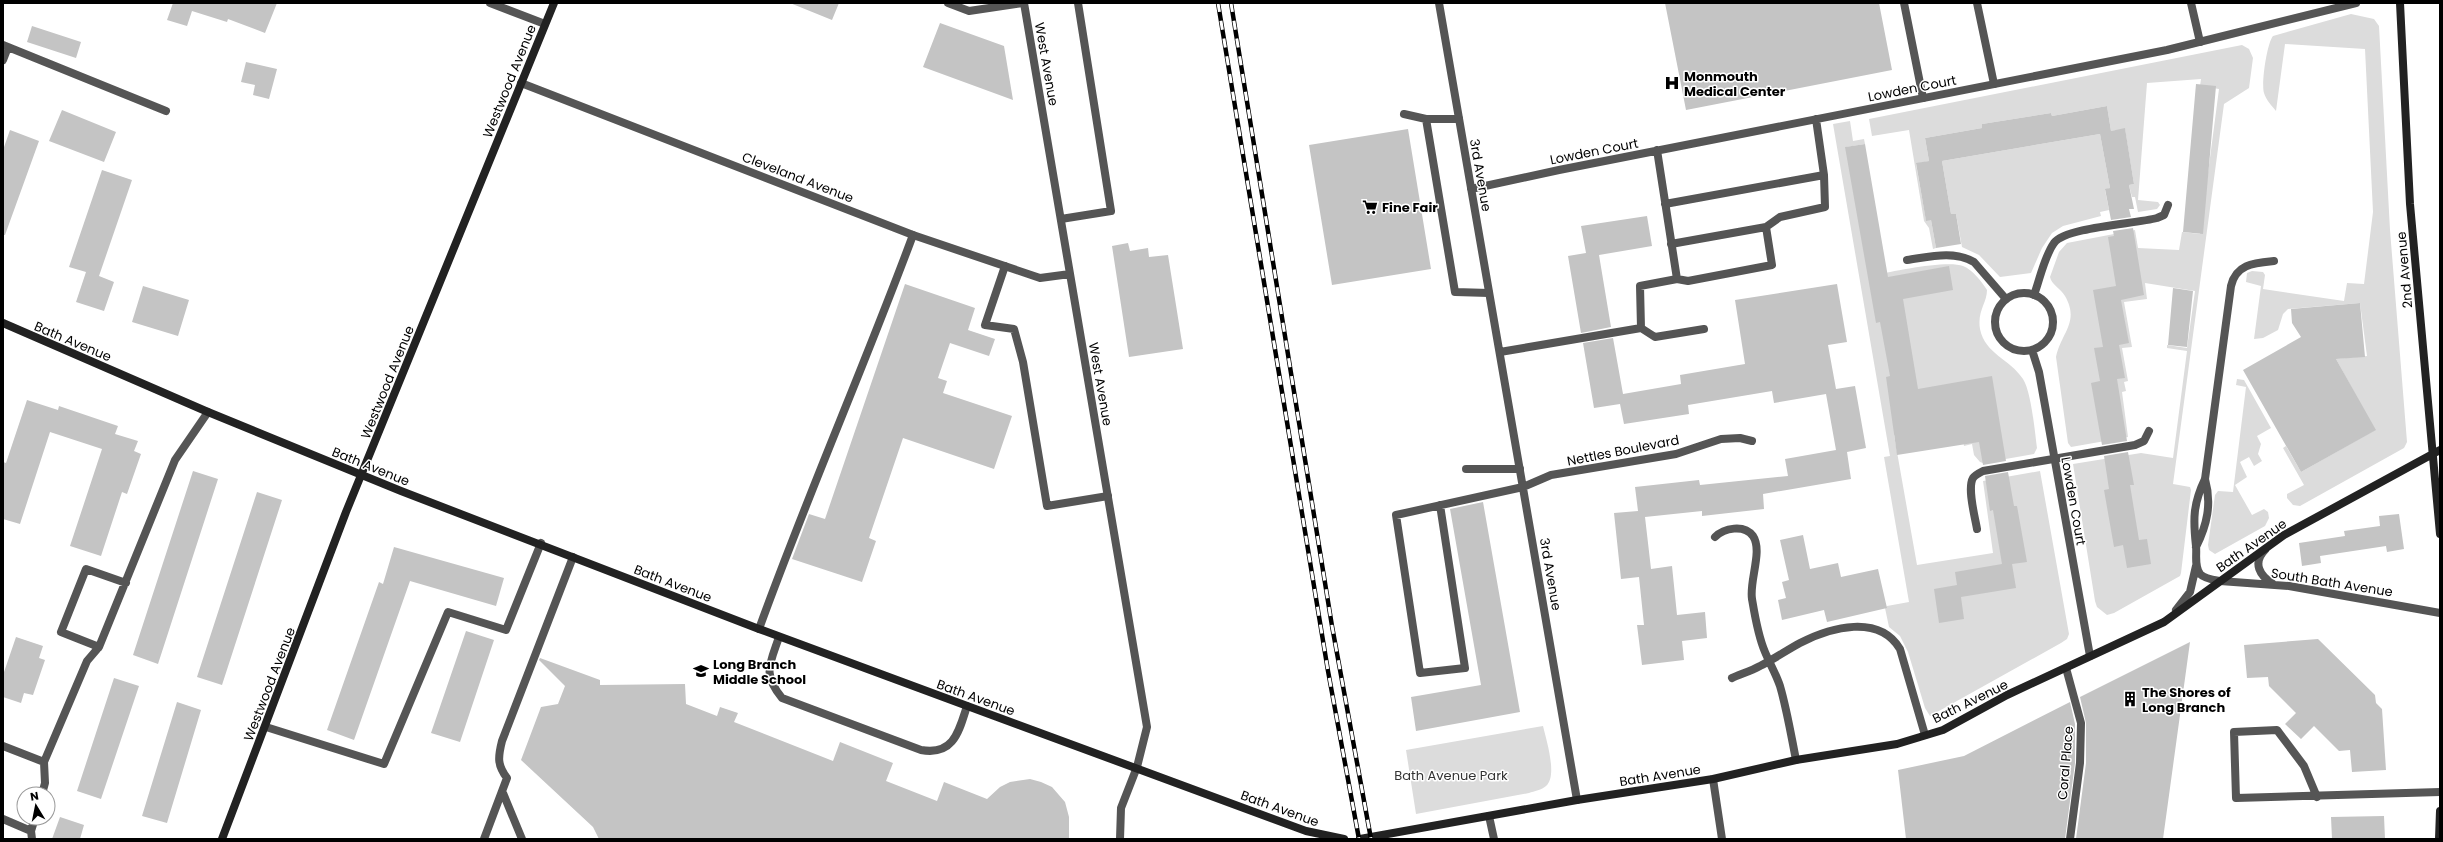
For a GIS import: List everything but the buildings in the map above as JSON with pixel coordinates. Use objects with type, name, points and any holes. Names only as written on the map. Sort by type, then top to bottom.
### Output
[{"type":"street","points":[[490,3],[545,24]]},
{"type":"street","name":"Westwood Avenue","points":[[222,839],[362,475],[554,3]]},
{"type":"street","points":[[948,3],[969,10],[1024,3]]},
{"type":"street","name":"West Avenue","points":[[1024,3],[1147,727],[1136,767],[1121,808],[1120,839]]},
{"type":"street","points":[[1061,219],[1111,211],[1078,3]]},
{"type":"street","name":"3rd Avenue","points":[[1439,3],[1577,800]]},
{"type":"street","points":[[1904,3],[1923,98]]},
{"type":"street","points":[[1978,3],[1994,84]]},
{"type":"street","points":[[2191,3],[2200,42]]},
{"type":"street","name":"Lowden Court","points":[[1471,189],[1657,150],[2200,42],[2356,3]]},
{"type":"street","name":"2nd Avenue","points":[[2400,3],[2410,204],[2436,452],[2440,534]]},
{"type":"street","points":[[3,60],[6,46],[166,111]]},
{"type":"street","name":"Cleveland Avenue","points":[[521,83],[913,234],[1040,278],[1070,274]]},
{"type":"street","points":[[1404,114],[1426,119],[1459,119]]},
{"type":"street","points":[[1426,119],[1455,292],[1489,293]]},
{"type":"street","points":[[1671,244],[1766,227],[1780,217],[1825,207],[1824,175],[1816,119]]},
{"type":"street","points":[[1657,150],[1677,279]]},
{"type":"street","points":[[1665,204],[1824,175]]},
{"type":"street","points":[[2034,295],[2052,248],[2060,238],[2075,232],[2157,218],[2164,215],[2168,205]]},
{"type":"street","points":[[1641,328],[1640,286],[1677,279],[1688,281],[1772,266],[1766,227]]},
{"type":"street","points":[[759,629],[785,558],[879,326],[913,234]]},
{"type":"street","points":[[1907,260],[1951,255],[1967,258],[1974,262],[2006,299]]},
{"type":"street","points":[[2164,622],[2181,606],[2190,592],[2196,574],[2196,547],[2193,524],[2196,500],[2205,479],[2233,278],[2241,268],[2256,263],[2274,261]]},
{"type":"street","points":[[1005,266],[985,325],[1014,329],[1023,362],[1047,506],[1108,496]]},
{"type":"street","points":[[2019,294],[2034,295],[2048,304],[2053,322],[2048,340],[2032,350],[2013,349],[1999,338],[1995,319],[1999,307],[2006,299],[2019,294]]},
{"type":"street","name":"Bath Avenue","points":[[3,323],[208,412],[362,475],[759,629],[1306,831],[1344,839]]},
{"type":"street","points":[[1500,352],[1641,328],[1655,337],[1704,329]]},
{"type":"street","name":"Lowden Court","points":[[2032,350],[2039,372],[2090,656]]},
{"type":"street","points":[[44,786],[44,762],[87,661],[100,647],[175,460],[208,412]]},
{"type":"street","points":[[1977,529],[1971,490],[1973,478],[1977,474],[1983,471],[2135,445],[2144,441],[2149,430]]},
{"type":"street","name":"Nettles Boulevard","points":[[1440,505],[1465,668],[1420,673],[1396,515],[1440,505],[1523,487],[1551,475],[1676,454],[1721,439],[1740,438],[1752,441]]},
{"type":"street","name":"Bath Avenue","points":[[1360,839],[1577,800],[1713,779],[1796,760],[1897,744],[1956,724],[2008,695],[2164,622],[2284,535],[2436,452]]},
{"type":"street","points":[[1466,469],[1520,469]]},
{"type":"street","points":[[2196,547],[2206,525],[2210,502],[2205,479]]},
{"type":"street","points":[[1715,536],[1725,530],[1739,529],[1746,531],[1755,540],[1756,554],[1751,584],[1759,636],[1781,687],[1796,760]]},
{"type":"street","points":[[266,727],[384,764],[448,612],[506,630],[541,544]]},
{"type":"street","points":[[2270,545],[2261,553],[2258,567],[2260,574],[2273,584]]},
{"type":"street","points":[[484,839],[503,793],[507,778],[499,768],[499,752],[573,557]]},
{"type":"street","name":"South Bath Avenue","points":[[2196,559],[2200,574],[2206,578],[2273,584],[2440,613]]},
{"type":"street","points":[[100,647],[61,632],[86,569],[126,583]]},
{"type":"street","points":[[1732,678],[1769,661],[1799,643],[1823,634],[1860,626],[1872,627],[1882,630],[1894,639],[1900,649],[1925,735]]},
{"type":"street","points":[[779,636],[769,666],[769,678],[782,698],[921,750],[932,752],[944,749],[957,735],[967,706]]},
{"type":"street","name":"Coral Place","points":[[2066,668],[2081,722],[2080,763],[2070,839]]},
{"type":"street","points":[[2317,797],[2304,766],[2277,730],[2234,732],[2236,798],[2317,797],[2440,792]]},
{"type":"street","points":[[3,746],[44,762]]},
{"type":"street","points":[[1713,779],[1722,839]]},
{"type":"street","points":[[503,793],[522,839]]},
{"type":"street","points":[[2439,839],[2440,811]]},
{"type":"street","points":[[1489,816],[1494,839]]},
{"type":"street","points":[[3,819],[31,835]]},
{"type":"green space","points":[[2351,14],[2374,19],[2379,26],[2390,230],[2407,442],[2404,448],[2300,506],[2293,505],[2287,498],[2287,494],[2304,485],[2283,448],[2286,446],[2301,472],[2375,430],[2336,359],[2367,356],[2360,303],[2288,309],[2283,314],[2278,330],[2263,338],[2254,339],[2261,286],[2246,282],[2247,273],[2252,271],[2263,272],[2265,275],[2263,289],[2344,301],[2347,283],[2364,284],[2373,212],[2365,49],[2285,44],[2276,111],[2264,93],[2264,73],[2267,55],[2273,36]]},
{"type":"green space","points":[[2242,45],[2249,49],[2253,58],[2249,88],[2224,104],[2173,484],[2190,487],[2191,490],[2181,573],[2180,576],[2114,613],[2107,615],[2097,607],[2095,601],[2073,464],[2141,453],[2173,458],[2187,351],[2167,348],[2167,345],[2187,348],[2195,291],[2145,283],[2147,299],[2124,302],[2132,347],[2122,348],[2128,381],[2124,382],[2126,391],[2122,392],[2128,437],[2071,447],[2068,443],[2056,357],[2068,327],[2071,313],[2065,296],[2052,282],[2050,277],[2059,252],[2067,243],[2135,230],[2138,248],[2179,250],[2182,232],[2200,234],[2219,89],[2200,86],[2201,79],[2147,83],[2138,200],[2158,202],[2160,205],[2157,209],[2138,212],[2135,197],[2132,197],[2129,185],[2134,184],[2125,129],[2111,131],[2107,106],[2052,116],[2051,113],[1982,124],[1982,128],[1925,138],[1929,161],[1916,164],[1926,220],[1931,220],[1936,248],[1933,249],[1929,228],[1924,221],[1909,130],[1872,136],[1869,119]]},
{"type":"green space","points":[[1850,121],[1853,141],[1864,139],[1865,144],[1846,147],[1876,275],[1945,264],[1963,266],[1973,273],[1987,290],[1979,323],[1983,338],[1992,351],[2012,366],[2023,379],[2026,385],[2032,412],[2037,448],[2034,454],[1983,463],[1980,462],[1974,455],[1972,444],[1964,446],[1960,423],[1894,435],[1917,565],[1993,553],[1983,481],[2040,471],[2069,634],[2067,639],[2061,643],[1930,716],[1925,708],[1908,652],[1900,636],[1889,627],[1885,608],[1887,606],[1909,602],[1884,457],[1890,456],[1833,124]]},
{"type":"green space","points":[[2100,134],[2110,188],[2105,190],[2109,210],[2100,212],[2101,216],[2063,226],[2052,233],[2042,248],[2031,273],[2000,277],[1979,255],[1962,247],[1956,214],[1951,214],[1942,161]]},
{"type":"green space","points":[[2237,379],[2244,380],[2271,428],[2257,436],[2261,444],[2258,454],[2262,461],[2254,466],[2249,457],[2240,462],[2247,477],[2235,485],[2252,515],[2264,509],[2268,512],[2269,518],[2265,526],[2215,554],[2209,550],[2208,545],[2215,495],[2218,491],[2233,492],[2246,387],[2236,385]]},
{"type":"green space","name":"Bath Avenue Park","points":[[1543,726],[1551,766],[1551,774],[1546,786],[1529,793],[1416,814],[1406,750]]},
{"type":"railway","points":[[1218,3],[1328,671],[1359,839]]},
{"type":"railway","points":[[1231,3],[1332,626],[1371,839]]},
{"type":"place","name":"Monmouth Medical Center","points":[[1672,83]]},
{"type":"place","name":"Fine Fair","points":[[1370,207]]},
{"type":"place","name":"Long Branch Middle School","points":[[701,671]]},
{"type":"place","name":"The Shores of Long Branch","points":[[2130,699]]}]
